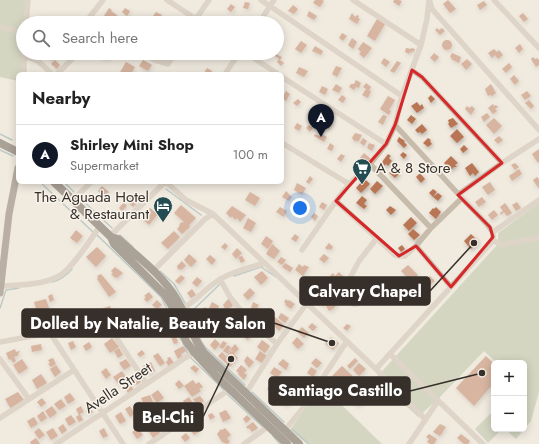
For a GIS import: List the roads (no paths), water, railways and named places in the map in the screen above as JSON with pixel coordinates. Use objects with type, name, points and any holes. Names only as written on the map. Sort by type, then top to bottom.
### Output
[{"type":"highway","points":[[0,143],[16,151]]},
{"type":"highway","points":[[56,184],[110,236],[114,244],[160,289],[178,310],[204,353],[299,444]]},
{"type":"highway","points":[[110,236],[118,239],[153,271],[172,291],[178,310],[182,333],[194,352],[287,444]]},
{"type":"main road","points":[[1,290],[2,265],[16,179]]},
{"type":"street","points":[[27,16],[28,0]]},
{"type":"street","points":[[91,16],[103,0]]},
{"type":"street","points":[[167,0],[188,16]]},
{"type":"street","points":[[198,16],[209,0]]},
{"type":"street","points":[[261,0],[402,96]]},
{"type":"street","points":[[264,16],[274,0]]},
{"type":"street","points":[[353,0],[421,45]]},
{"type":"street","points":[[429,0],[432,9],[539,130]]},
{"type":"street","points":[[302,250],[349,184],[370,164],[386,144],[395,125],[402,96],[421,45],[427,20],[429,0]]},
{"type":"street","points":[[494,0],[539,48]]},
{"type":"street","points":[[427,20],[432,16],[439,17]]},
{"type":"street","points":[[0,27],[16,31]]},
{"type":"street","points":[[24,60],[24,72]]},
{"type":"street","points":[[37,60],[50,72]]},
{"type":"street","points":[[59,72],[71,60]]},
{"type":"street","points":[[155,60],[168,64],[171,60]]},
{"type":"street","points":[[226,72],[234,60]]},
{"type":"street","points":[[257,60],[275,72]]},
{"type":"street","points":[[412,70],[422,77],[502,163]]},
{"type":"street","points":[[284,78],[386,144]]},
{"type":"street","points":[[376,369],[493,240],[493,232],[487,224],[395,125]]},
{"type":"street","points":[[336,201],[395,255],[405,256],[416,246],[461,196],[502,163],[539,139]]},
{"type":"street","points":[[284,144],[349,184]]},
{"type":"street","points":[[370,164],[431,228]]},
{"type":"street","points":[[73,200],[89,184]]},
{"type":"street","points":[[110,236],[164,184]]},
{"type":"street","points":[[168,184],[186,200],[213,214],[376,369],[425,419]]},
{"type":"street","points":[[493,232],[539,200]]},
{"type":"street","points":[[153,271],[205,218],[213,214]]},
{"type":"street","points":[[1,290],[60,276],[68,268],[100,226]]},
{"type":"street","points":[[361,302],[353,304],[345,296],[344,289],[360,261],[377,238]]},
{"type":"street","points":[[493,240],[501,245],[539,238]]},
{"type":"street","points":[[416,246],[451,287]]},
{"type":"street","points":[[0,342],[178,310],[192,303],[220,279],[234,272],[265,263]]},
{"type":"street","points":[[220,279],[242,312],[277,344]]},
{"type":"street","points":[[246,393],[277,344],[307,303]]},
{"type":"street","points":[[106,322],[146,383]]},
{"type":"street","points":[[50,333],[123,444]]},
{"type":"street","points":[[285,430],[303,408],[347,341]]},
{"type":"street","name":"Avella Street","points":[[56,444],[194,352]]},
{"type":"street","points":[[390,354],[484,444]]},
{"type":"street","points":[[0,359],[29,399]]},
{"type":"street","points":[[0,418],[74,370]]},
{"type":"street","points":[[149,444],[230,389]]},
{"type":"street","points":[[409,444],[438,401]]},
{"type":"street","points":[[248,443],[270,426]]},
{"type":"street","points":[[475,444],[479,439]]},
{"type":"waterway","points":[[0,134],[12,140]]},
{"type":"waterway","points":[[0,150],[13,156]]},
{"type":"waterway","points":[[42,184],[94,233]]},
{"type":"waterway","points":[[66,184],[74,192]]},
{"type":"waterway","points":[[166,189],[201,215]]},
{"type":"waterway","points":[[81,199],[112,228]]},
{"type":"waterway","points":[[97,235],[161,297],[167,309]]},
{"type":"waterway","points":[[120,235],[133,247]]},
{"type":"waterway","points":[[234,276],[261,267],[276,277]]},
{"type":"waterway","points":[[52,282],[68,274],[72,269]]},
{"type":"waterway","points":[[160,271],[174,284],[185,303]]},
{"type":"waterway","points":[[190,313],[220,284]]},
{"type":"waterway","points":[[0,308],[6,290],[19,288]]},
{"type":"waterway","points":[[189,310],[201,341],[205,347],[245,385]]},
{"type":"waterway","points":[[168,312],[181,340]]},
{"type":"waterway","points":[[183,343],[188,354]]},
{"type":"waterway","points":[[190,357],[225,391]]},
{"type":"waterway","points":[[252,392],[284,422]]},
{"type":"waterway","points":[[227,394],[264,428]]},
{"type":"waterway","points":[[292,429],[309,444]]},
{"type":"waterway","points":[[273,436],[280,444]]},
{"type":"place","name":"Shirley Mini Shop","points":[[321,137]]},
{"type":"place","name":"A & 8 Store","points":[[362,185]]},
{"type":"place","name":"The Aguada Hotel & Restaurant","points":[[163,223]]},
{"type":"place","name":"Calvary Chapel","points":[[474,243]]},
{"type":"place","name":"Dolled by Natalie, Beauty Salon","points":[[332,343]]},
{"type":"place","name":"Bel-Chi","points":[[231,359]]},
{"type":"place","name":"Santiago Castillo","points":[[482,373]]}]
